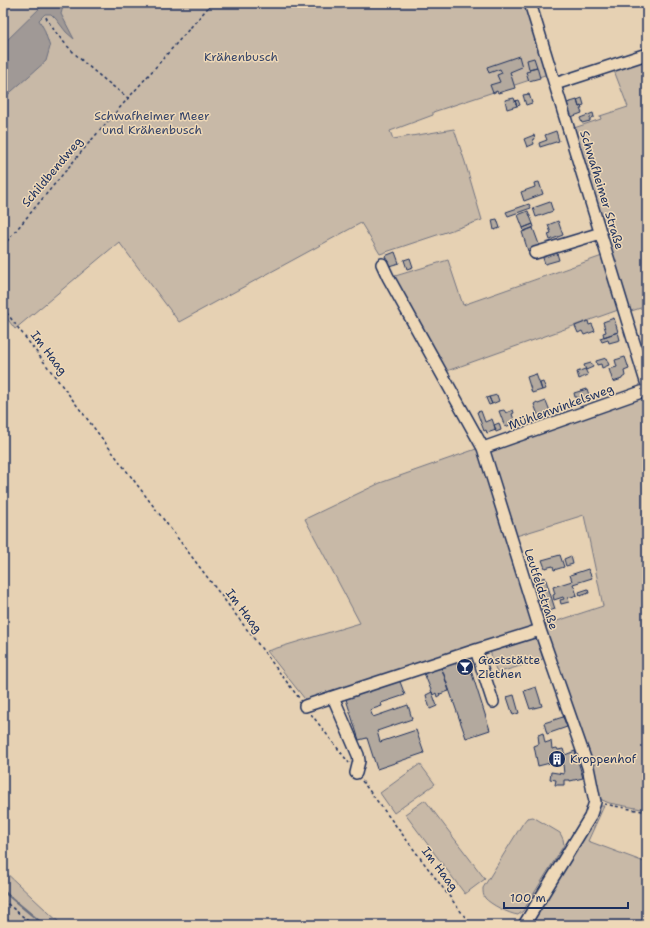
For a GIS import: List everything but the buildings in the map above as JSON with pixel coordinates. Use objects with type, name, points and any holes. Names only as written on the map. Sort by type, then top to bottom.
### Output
[{"type":"street","name":"Schwafheimer Straße","points":[[530,3],[647,385]]},
{"type":"street","points":[[556,84],[647,54]]},
{"type":"street","points":[[535,253],[601,233]]},
{"type":"street","name":"Leutfeldstraße","points":[[382,264],[484,448],[540,630],[588,767],[595,802]]},
{"type":"street","name":"Mühlenwinkelsweg","points":[[484,448],[647,390]]},
{"type":"street","points":[[305,706],[540,630]]},
{"type":"street","points":[[476,650],[493,702]]},
{"type":"street","points":[[333,697],[358,755],[359,761],[356,773]]},
{"type":"street","points":[[524,925],[590,817],[595,802]]},
{"type":"path","name":"Schildbendweg","points":[[3,246],[88,144],[212,3]]},
{"type":"path","points":[[46,17],[53,29],[80,59],[128,98]]},
{"type":"path","name":"Im Haag","points":[[3,308],[471,925]]},
{"type":"path","points":[[595,802],[647,812]]},
{"type":"path","points":[[3,900],[33,925]]},
{"type":"green space","name":"Schwafheimer Meer und Krähenbusch","points":[[3,3],[526,3],[548,74],[433,112],[433,115],[390,131],[393,139],[454,129],[482,220],[380,254],[361,223],[179,322],[119,242],[15,329],[3,313]]},
{"type":"green space","points":[[647,57],[647,306],[628,312],[574,128],[601,119],[600,116],[628,107],[613,68]]},
{"type":"green space","points":[[605,255],[621,309],[444,372],[392,277],[448,260],[463,305]]},
{"type":"green space","points":[[647,395],[647,810],[609,803],[600,799],[542,626],[603,606],[584,515],[513,537],[489,457],[494,449]]},
{"type":"green space","points":[[479,448],[535,629],[308,703],[267,651],[360,623],[305,519],[380,483]]},
{"type":"green space","points":[[536,637],[543,659],[497,673],[490,651]]},
{"type":"green space","points":[[420,764],[435,784],[394,813],[380,793]]},
{"type":"green space","points":[[425,800],[485,879],[465,894],[405,814]]},
{"type":"green space","points":[[604,806],[588,841],[647,863],[647,925],[527,925],[598,808]]},
{"type":"green space","points":[[533,817],[560,833],[564,845],[523,911],[518,915],[505,911],[487,900],[484,896],[483,888],[523,823],[527,818]]},
{"type":"green space","points":[[3,870],[62,925],[3,925]]},
{"type":"shaded area","points":[[45,3],[64,3],[61,14],[74,39],[51,14],[45,14],[39,20],[44,29],[50,47],[46,61],[3,99],[3,44]]},
{"type":"waterway","points":[[3,891],[44,925]]},
{"type":"place","name":"Gaststätte Ziethen","points":[[465,667]]},
{"type":"place","name":"Kroppenhof","points":[[557,759]]},
{"type":"park label","name":"Krähenbusch","points":[[241,57]]}]
